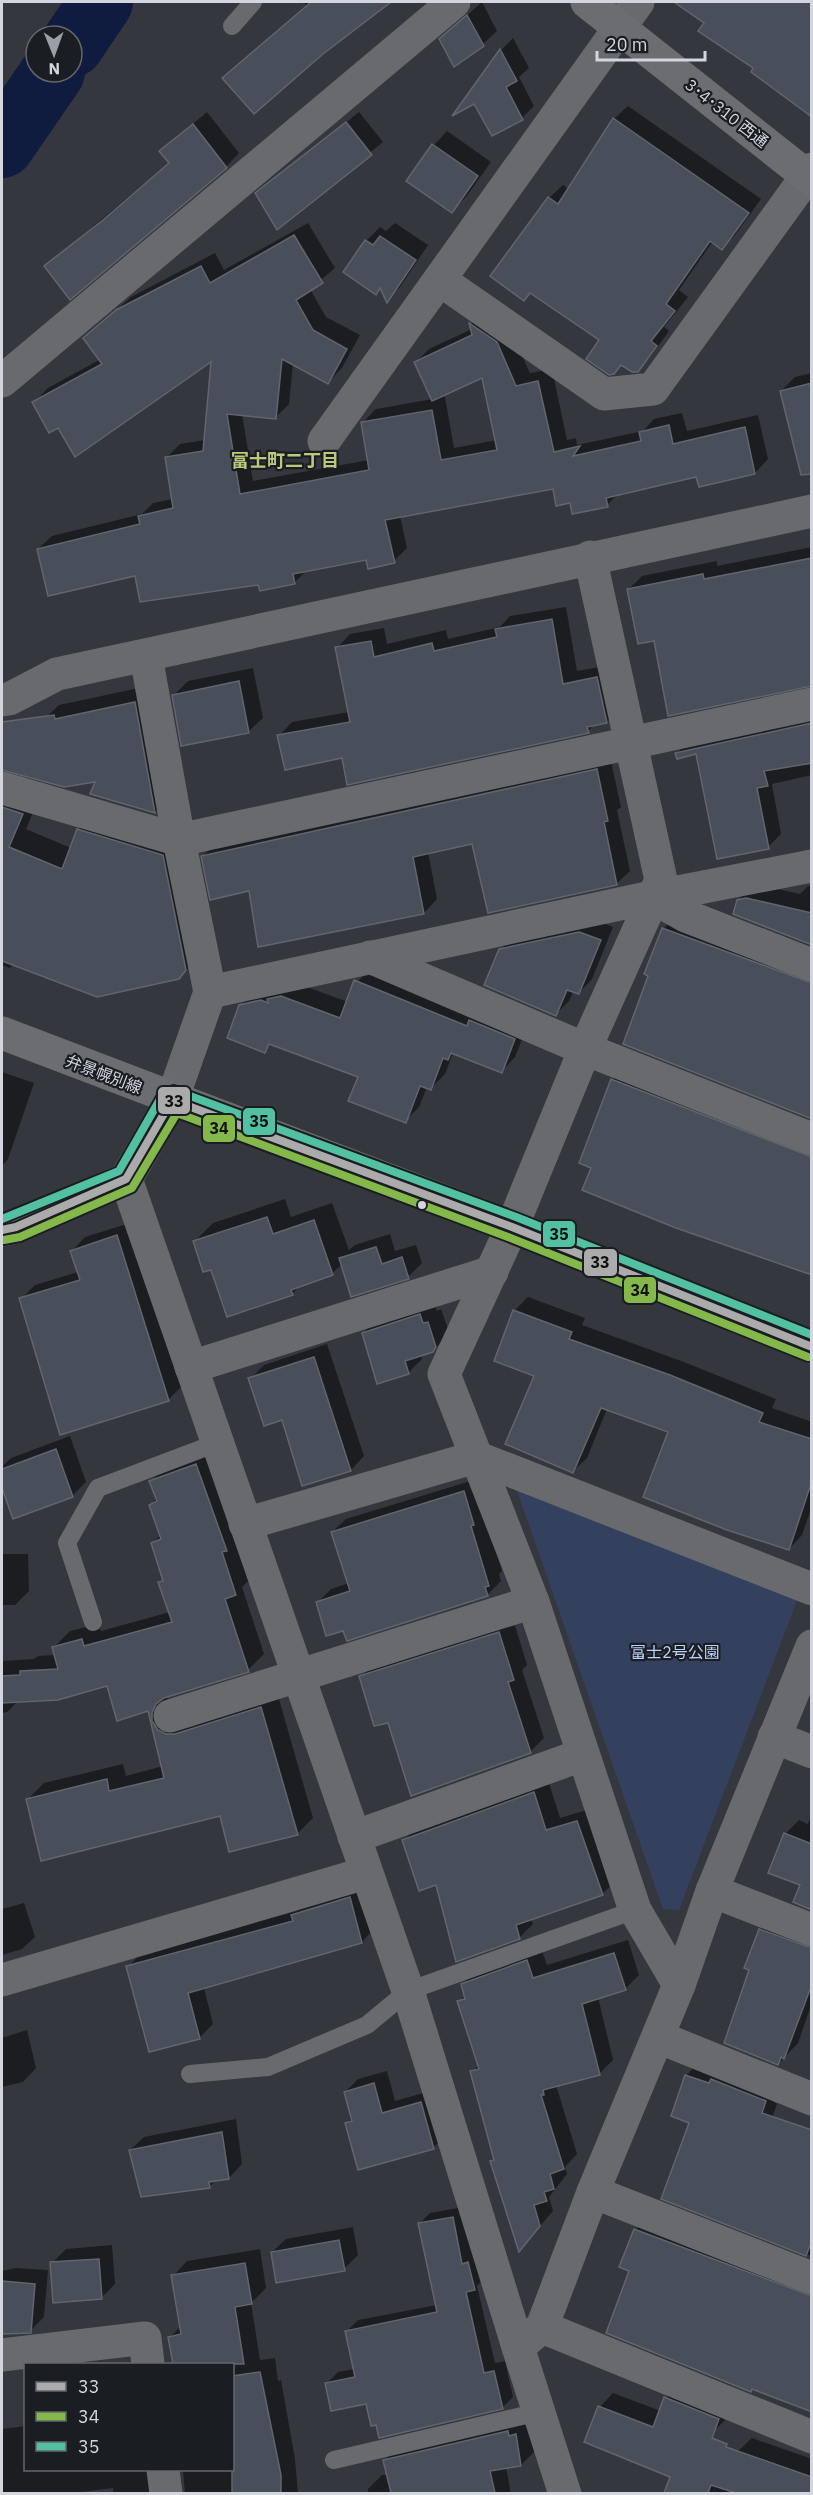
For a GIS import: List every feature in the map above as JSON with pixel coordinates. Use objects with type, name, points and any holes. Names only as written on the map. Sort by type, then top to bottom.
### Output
[{"type":"main road","name":"3･4･310 西通","points":[[587,2],[810,175]]},
{"type":"main road","name":"弁景幌別線","points":[[2,1033],[172,1100],[512,1227],[812,1347]]},
{"type":"main road","points":[[2,1230],[16,1227],[126,1179],[172,1100]]},
{"type":"street","points":[[2,381],[454,2]]},
{"type":"street","points":[[324,441],[638,2]]},
{"type":"street","points":[[440,280],[604,394],[653,389],[810,175]]},
{"type":"street","points":[[2,700],[9,699],[57,674],[590,557],[812,511]]},
{"type":"street","points":[[590,557],[662,880],[652,897],[585,1049],[512,1227],[444,1374],[532,1602],[635,1910],[680,1985]]},
{"type":"street","points":[[146,656],[179,840],[210,992],[172,1100]]},
{"type":"street","points":[[2,788],[179,840],[812,704]]},
{"type":"street","points":[[210,992],[652,897],[812,866]]},
{"type":"street","points":[[652,897],[686,916],[812,965]]},
{"type":"street","points":[[370,957],[585,1049],[812,1139]]},
{"type":"street","points":[[126,1179],[366,1873],[530,2337],[539,2412],[565,2493]]},
{"type":"street","points":[[191,1368],[492,1272]]},
{"type":"street","points":[[246,1524],[476,1457],[812,1589]]},
{"type":"street","points":[[170,1716],[532,1602]]},
{"type":"street","points":[[530,2337],[680,1985],[712,1891],[812,1646]]},
{"type":"street","points":[[774,1737],[812,1752]]},
{"type":"street","points":[[354,1837],[582,1755]]},
{"type":"street","points":[[2,1980],[366,1873]]},
{"type":"street","points":[[712,1891],[812,1930]]},
{"type":"street","points":[[658,2037],[812,2100]]},
{"type":"street","points":[[593,2192],[812,2278]]},
{"type":"street","points":[[530,2337],[812,2437]]},
{"type":"street","points":[[2,2355],[145,2338],[148,2363]]},
{"type":"street","points":[[163,2471],[166,2493]]},
{"type":"lane","points":[[232,26],[253,2]]},
{"type":"lane","points":[[93,1622],[67,1543],[98,1488],[217,1443]]},
{"type":"lane","points":[[190,2074],[268,2067],[367,2025],[408,1991],[635,1910]]},
{"type":"lane","points":[[334,2460],[539,2412]]},
{"type":"green space","name":"富士2号公園","points":[[514,1482],[798,1598],[679,1910],[663,1909]]},
{"type":"building","points":[[311,2],[391,2],[323,54],[254,114],[222,78]]},
{"type":"building","points":[[674,2],[812,2],[812,117],[751,72],[753,68],[698,31],[704,23]]},
{"type":"building","points":[[467,15],[484,46],[454,67],[439,39]]},
{"type":"building","points":[[500,49],[517,81],[506,87],[523,120],[492,136],[474,104],[452,116]]},
{"type":"building","points":[[613,118],[749,213],[722,250],[710,241],[666,304],[675,311],[651,341],[657,346],[638,372],[632,372],[621,365],[614,374],[609,375],[586,359],[599,340],[530,293],[524,301],[490,276],[548,197],[558,204]]},
{"type":"building","points":[[346,122],[372,155],[277,230],[255,193]]},
{"type":"building","points":[[193,124],[227,168],[70,300],[44,266],[103,220],[169,163],[159,151]]},
{"type":"building","points":[[432,144],[478,176],[452,213],[406,181]]},
{"type":"building","points":[[294,235],[323,283],[296,300],[313,330],[347,349],[328,384],[282,359],[276,419],[227,414],[240,494],[369,470],[361,422],[432,410],[441,460],[497,450],[482,378],[432,401],[414,362],[472,335],[469,323],[497,342],[516,386],[538,381],[554,452],[580,446],[573,456],[641,441],[639,432],[669,425],[673,444],[745,427],[755,474],[699,487],[696,477],[606,498],[608,507],[572,514],[570,503],[556,506],[553,489],[385,520],[395,563],[368,569],[366,560],[293,574],[295,584],[260,591],[258,585],[140,602],[135,576],[48,596],[37,549],[140,524],[138,516],[173,508],[165,457],[203,451],[211,362],[75,457],[58,428],[49,433],[32,402],[102,364],[83,338],[116,310],[201,266],[210,283]]},
{"type":"building","points":[[380,236],[416,260],[387,303],[380,288],[376,295],[343,272],[365,240],[373,245]]},
{"type":"building","points":[[812,383],[812,474],[801,475],[780,391]]},
{"type":"building","points":[[812,558],[812,686],[668,716],[654,641],[638,644],[627,589],[703,574],[704,579]]},
{"type":"building","points":[[552,619],[563,684],[597,677],[607,723],[587,727],[589,733],[347,785],[342,758],[285,770],[277,735],[350,722],[335,647],[371,641],[374,657],[432,643],[434,651],[497,637],[495,629]]},
{"type":"building","points":[[239,681],[249,733],[181,746],[172,695]]},
{"type":"building","points":[[135,702],[155,813],[90,794],[95,782],[64,787],[2,770],[2,722],[54,715],[55,719]]},
{"type":"building","points":[[812,723],[812,763],[764,771],[768,786],[757,788],[769,849],[717,859],[696,754],[677,759],[675,753]]},
{"type":"building","points":[[597,769],[608,821],[604,822],[617,885],[488,913],[472,844],[413,857],[424,914],[258,947],[249,891],[210,900],[201,856]]},
{"type":"building","points":[[2,807],[23,814],[9,847],[62,869],[77,829],[163,855],[186,970],[179,979],[97,997],[2,961]]},
{"type":"building","points":[[746,898],[812,913],[812,945],[733,914],[737,900]]},
{"type":"building","points":[[662,928],[812,983],[812,1119],[623,1044],[648,976],[644,974]]},
{"type":"building","points":[[579,932],[601,940],[579,994],[567,990],[556,1016],[484,985],[499,949]]},
{"type":"building","points":[[354,980],[467,1026],[469,1020],[515,1039],[502,1073],[451,1053],[448,1060],[443,1058],[431,1090],[420,1086],[406,1123],[348,1101],[358,1077],[269,1044],[265,1053],[227,1038],[239,1005],[261,1000],[268,1003],[267,999],[281,996],[340,1018]]},
{"type":"building","points":[[611,1079],[812,1157],[812,1275],[676,1228],[582,1190],[591,1168],[579,1163]]},
{"type":"building","points":[[267,1217],[273,1234],[314,1220],[333,1275],[291,1290],[293,1295],[227,1317],[211,1270],[203,1272],[193,1241]]},
{"type":"building","points":[[117,1235],[169,1401],[60,1435],[19,1298],[80,1280],[70,1251]]},
{"type":"building","points":[[376,1247],[382,1264],[402,1257],[409,1279],[351,1297],[339,1258]]},
{"type":"building","points":[[513,1310],[572,1332],[569,1339],[670,1375],[763,1413],[759,1422],[812,1439],[812,1481],[789,1550],[727,1530],[643,1497],[668,1432],[601,1408],[573,1473],[505,1444],[534,1376],[494,1361]]},
{"type":"building","points":[[420,1314],[423,1323],[428,1322],[436,1347],[433,1352],[405,1361],[409,1374],[377,1384],[362,1333]]},
{"type":"building","points":[[314,1357],[351,1471],[302,1486],[282,1420],[264,1426],[248,1378]]},
{"type":"building","points":[[56,1449],[73,1497],[13,1519],[2,1488],[2,1469]]},
{"type":"building","points":[[196,1464],[227,1551],[222,1552],[236,1595],[225,1599],[249,1672],[164,1698],[156,1704],[152,1713],[152,1721],[158,1730],[166,1734],[175,1734],[261,1707],[298,1835],[229,1852],[220,1816],[41,1861],[26,1799],[107,1779],[109,1791],[164,1778],[148,1711],[117,1721],[107,1686],[58,1700],[2,1703],[2,1676],[20,1675],[20,1671],[58,1669],[52,1647],[82,1639],[84,1646],[172,1622],[158,1582],[163,1581],[151,1543],[161,1539],[149,1505],[157,1501],[149,1481]]},
{"type":"building","points":[[464,1491],[474,1525],[471,1526],[489,1586],[485,1587],[488,1596],[347,1641],[343,1631],[326,1636],[316,1602],[350,1591],[331,1532]]},
{"type":"building","points":[[499,1632],[514,1680],[508,1682],[531,1753],[411,1796],[388,1723],[374,1726],[359,1676]]},
{"type":"building","points":[[534,1792],[546,1830],[577,1821],[603,1895],[516,1925],[520,1939],[456,1962],[436,1885],[419,1891],[402,1840]]},
{"type":"building","points":[[784,1833],[812,1844],[812,1910],[793,1902],[800,1885],[768,1873]]},
{"type":"building","points":[[350,1897],[362,1943],[188,1993],[200,2039],[149,2052],[126,1966],[293,1921],[291,1915]]},
{"type":"building","points":[[759,1929],[812,1948],[812,1984],[784,2059],[781,2057],[778,2065],[724,2043],[749,1970],[744,1968]]},
{"type":"building","points":[[614,1953],[626,1990],[582,2004],[600,2075],[543,2090],[544,2095],[541,2095],[564,2169],[550,2174],[554,2189],[544,2192],[547,2201],[534,2205],[540,2226],[519,2252],[490,2161],[494,2160],[470,2071],[479,2069],[457,2001],[465,1999],[461,1984],[527,1960],[533,1978]]},
{"type":"building","points":[[685,2075],[709,2083],[711,2079],[766,2101],[762,2113],[812,2130],[812,2240],[806,2256],[661,2199],[689,2123],[671,2116]]},
{"type":"building","points":[[374,2083],[382,2113],[421,2102],[434,2149],[358,2170],[345,2123],[352,2121],[344,2092]]},
{"type":"building","points":[[222,2132],[229,2179],[209,2182],[210,2188],[141,2197],[129,2150]]},
{"type":"building","points":[[453,2217],[462,2264],[468,2262],[475,2290],[466,2292],[484,2373],[494,2371],[503,2409],[379,2438],[376,2425],[371,2426],[366,2404],[331,2411],[325,2383],[355,2377],[345,2331],[437,2312],[418,2223]]},
{"type":"building","points":[[634,2229],[812,2296],[812,2412],[752,2389],[751,2392],[606,2333],[629,2271],[619,2267]]},
{"type":"building","points":[[339,2240],[345,2271],[276,2283],[271,2252]]},
{"type":"building","points":[[99,2259],[102,2299],[53,2303],[50,2262]]},
{"type":"building","points":[[245,2263],[252,2304],[235,2307],[244,2364],[173,2363],[168,2337],[181,2334],[171,2275]]},
{"type":"building","points":[[2,2281],[35,2284],[31,2333],[2,2334]]},
{"type":"building","points":[[260,2372],[281,2475],[281,2493],[232,2493],[234,2376]]},
{"type":"building","points":[[664,2397],[719,2419],[712,2438],[727,2444],[726,2447],[812,2477],[812,2493],[736,2493],[711,2485],[708,2493],[664,2493],[670,2477],[584,2442],[598,2406],[653,2427]]},
{"type":"building","points":[[508,2431],[509,2436],[516,2434],[521,2466],[490,2471],[495,2493],[391,2493],[383,2460]]},
{"type":"waterway","points":[[84,27],[101,2]]},
{"type":"waterway","points":[[2,146],[45,84]]},
{"type":"transit line","name":"35","points":[[2,1219],[119,1171],[163,1094],[174,1090],[516,1217],[812,1335]]},
{"type":"transit line","name":"33","points":[[2,1230],[16,1227],[126,1179],[172,1100],[512,1227],[812,1347]]},
{"type":"transit line","name":"34","points":[[4,1240],[20,1237],[132,1188],[177,1113],[508,1237],[808,1357]]},
{"type":"district","name":"富士町二丁目","points":[[285,461]]}]
